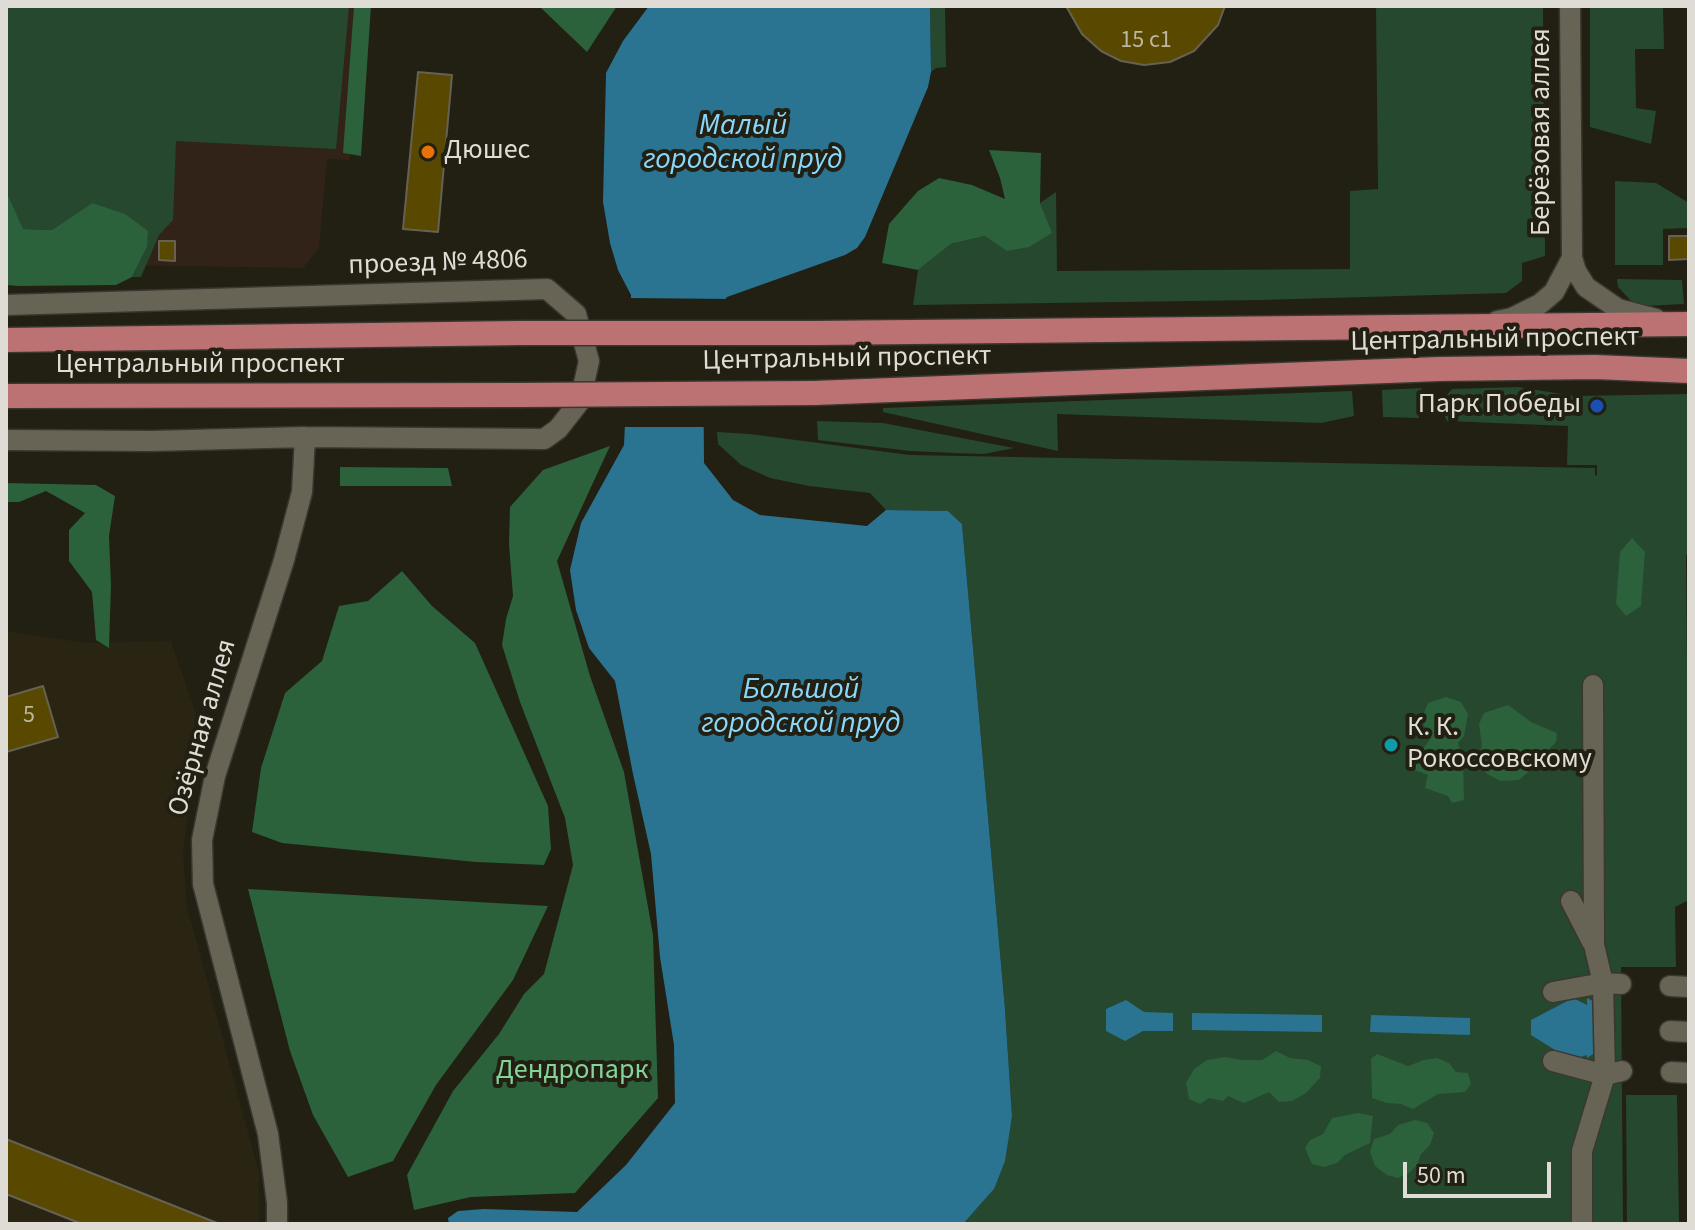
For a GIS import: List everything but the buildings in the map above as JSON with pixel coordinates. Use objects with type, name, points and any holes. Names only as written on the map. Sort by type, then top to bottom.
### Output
[{"type":"main road","name":"Центральный проспект","points":[[6,340],[1680,324]]},
{"type":"main road","name":"Центральный проспект","points":[[6,396],[814,393],[1454,369],[1595,367],[1689,371]]},
{"type":"street","name":"Берёзовая аллея","points":[[1570,6],[1572,258]]},
{"type":"street","points":[[1572,258],[1586,287],[1618,309],[1680,324]]},
{"type":"street","points":[[1471,327],[1512,318],[1540,304],[1554,292],[1572,258]]},
{"type":"street","name":"проезд № 4806","points":[[6,305],[547,289],[576,314],[589,361],[580,401],[558,429],[544,439],[305,437],[152,441],[6,440]]},
{"type":"street","name":"Озёрная аллея","points":[[277,1224],[268,1134],[203,884],[202,840],[215,776],[284,560],[302,492],[305,437]]},
{"type":"street","points":[[1585,683],[1594,709],[1594,945]]},
{"type":"street","points":[[1571,901],[1612,983],[1614,1031],[1614,1073],[1582,1151],[1582,1224]]},
{"type":"street","points":[[1553,992],[1612,983]]},
{"type":"street","points":[[1553,1061],[1614,1073]]},
{"type":"shaded area","points":[[6,6],[361,6],[350,160],[327,159],[319,248],[303,268],[6,267]]},
{"type":"shaded area","points":[[6,631],[86,643],[171,641],[207,746],[189,807],[183,853],[187,906],[259,1173],[259,1224],[6,1224]]},
{"type":"green space","points":[[6,6],[349,6],[336,149],[176,141],[173,220],[159,235],[141,277],[132,277],[147,247],[92,203],[52,230],[22,229],[6,191]]},
{"type":"green space","points":[[354,6],[371,6],[361,156],[343,153]]},
{"type":"green space","points":[[539,6],[617,6],[587,52]]},
{"type":"green space","points":[[930,6],[945,6],[946,67],[931,72]]},
{"type":"green space","points":[[1376,6],[1543,6],[1545,256],[1522,263],[1522,281],[1506,293],[913,305],[918,270],[951,244],[985,236],[1051,233],[1040,203],[1056,192],[1057,271],[1350,269],[1350,191],[1378,189]]},
{"type":"green space","points":[[1590,6],[1663,6],[1664,49],[1635,49],[1636,108],[1656,111],[1651,144],[1590,127]]},
{"type":"green space","points":[[989,150],[1041,153],[1040,203],[1052,233],[1029,247],[1007,251],[985,236],[951,244],[918,270],[882,263],[889,224],[918,191],[939,178],[972,185],[1005,199]]},
{"type":"green space","points":[[1615,181],[1656,183],[1689,203],[1689,228],[1663,229],[1663,265],[1615,265]]},
{"type":"green space","points":[[6,191],[23,229],[52,230],[92,203],[125,214],[148,231],[147,247],[132,277],[116,285],[6,285]]},
{"type":"green space","points":[[1617,279],[1682,280],[1684,304],[1644,306],[1633,303],[1618,287]]},
{"type":"green space","points":[[1518,387],[1574,396],[1689,394],[1689,554],[1686,555],[1689,900],[1675,907],[1676,967],[1621,967],[1623,1224],[963,1224],[994,1189],[1012,1116],[962,524],[948,511],[886,510],[870,493],[770,478],[741,465],[718,444],[717,432],[910,455],[1595,468],[1597,476],[1597,465],[1567,465],[1568,426],[1447,421],[1439,404],[1452,389]]},
{"type":"green space","points":[[1422,388],[1417,401],[1419,418],[1383,417],[1382,390]]},
{"type":"green space","points":[[1352,391],[1354,416],[1321,423],[1057,414],[1058,451],[883,412],[883,408]]},
{"type":"green space","points":[[817,421],[883,423],[1014,448],[984,454],[955,453],[818,440]]},
{"type":"green space","name":"Дендропарк","points":[[610,446],[557,561],[590,676],[624,772],[653,935],[658,1098],[575,1193],[471,1197],[414,1210],[407,1175],[453,1091],[499,1034],[524,994],[544,974],[573,865],[565,818],[520,702],[502,645],[513,596],[510,507],[543,470]]},
{"type":"green space","points":[[340,467],[448,468],[452,486],[340,486]]},
{"type":"green space","points":[[6,483],[96,485],[115,496],[109,536],[109,648],[96,640],[92,592],[69,561],[69,530],[85,513],[46,491],[19,502],[6,502]]},
{"type":"green space","points":[[1632,538],[1645,552],[1641,606],[1626,616],[1616,604],[1620,552]]},
{"type":"green space","points":[[402,571],[432,606],[475,643],[548,806],[551,849],[544,865],[476,862],[282,843],[252,832],[261,768],[285,693],[322,661],[339,606],[368,601]]},
{"type":"green space","points":[[1446,697],[1461,702],[1468,714],[1464,736],[1458,743],[1463,759],[1464,800],[1452,803],[1448,796],[1425,788],[1428,775],[1414,770],[1414,761],[1431,738],[1421,720],[1428,703]]},
{"type":"green space","points":[[1508,705],[1531,722],[1557,733],[1556,742],[1536,758],[1519,780],[1501,781],[1487,774],[1476,760],[1482,746],[1479,724],[1484,713]]},
{"type":"green space","name":"Дендропарк","points":[[248,889],[548,906],[513,980],[436,1085],[393,1161],[348,1177],[313,1115],[290,1051]]},
{"type":"green space","points":[[1276,1051],[1321,1066],[1320,1078],[1306,1093],[1292,1101],[1279,1102],[1269,1092],[1244,1103],[1228,1096],[1223,1101],[1209,1098],[1200,1104],[1189,1099],[1186,1083],[1194,1069],[1207,1060],[1225,1057],[1262,1060]]},
{"type":"green space","points":[[1377,1054],[1408,1066],[1437,1058],[1449,1063],[1456,1072],[1468,1073],[1471,1084],[1465,1092],[1438,1094],[1413,1109],[1387,1103],[1372,1098],[1371,1059]]},
{"type":"green space","points":[[1626,1095],[1677,1095],[1679,1224],[1627,1224]]},
{"type":"green space","points":[[1358,1113],[1373,1116],[1370,1143],[1345,1155],[1337,1163],[1324,1167],[1312,1164],[1305,1148],[1310,1140],[1323,1134],[1332,1118]]},
{"type":"green space","points":[[1415,1120],[1427,1123],[1434,1133],[1430,1145],[1409,1173],[1398,1178],[1387,1175],[1375,1166],[1370,1152],[1374,1139],[1390,1134],[1398,1125]]},
{"type":"water","name":"Большой городской пруд","points":[[649,6],[930,6],[931,72],[928,87],[865,237],[857,248],[845,255],[727,297],[703,328],[704,463],[733,500],[760,515],[867,526],[886,510],[948,511],[962,524],[1012,1116],[1005,1161],[994,1189],[963,1224],[449,1224],[448,1218],[458,1211],[577,1212],[626,1165],[675,1103],[674,1045],[660,957],[651,854],[615,681],[589,648],[576,610],[570,570],[581,523],[624,445],[631,295],[618,270],[603,202],[606,73],[623,41]]},
{"type":"water","points":[[1573,998],[1587,1005],[1587,998],[1595,1002],[1596,1052],[1587,1058],[1587,1055],[1571,1060],[1531,1035],[1531,1020]]},
{"type":"water","points":[[1126,1000],[1144,1012],[1173,1013],[1173,1031],[1143,1031],[1125,1041],[1106,1031],[1106,1009]]},
{"type":"water","points":[[1192,1013],[1322,1015],[1322,1032],[1192,1030]]},
{"type":"water","points":[[1371,1015],[1470,1018],[1470,1035],[1370,1032]]},
{"type":"pier","points":[[627,298],[733,299],[729,300],[707,330],[708,427],[622,427]]},
{"type":"place","name":"Дюшес","points":[[428,152]]},
{"type":"place","name":"Парк Победы","points":[[1597,406]]},
{"type":"place","name":"К. К. Рокоссовскому","points":[[1391,745]]},
{"type":"water label","name":"Малый городской пруд","points":[[743,144]]}]
